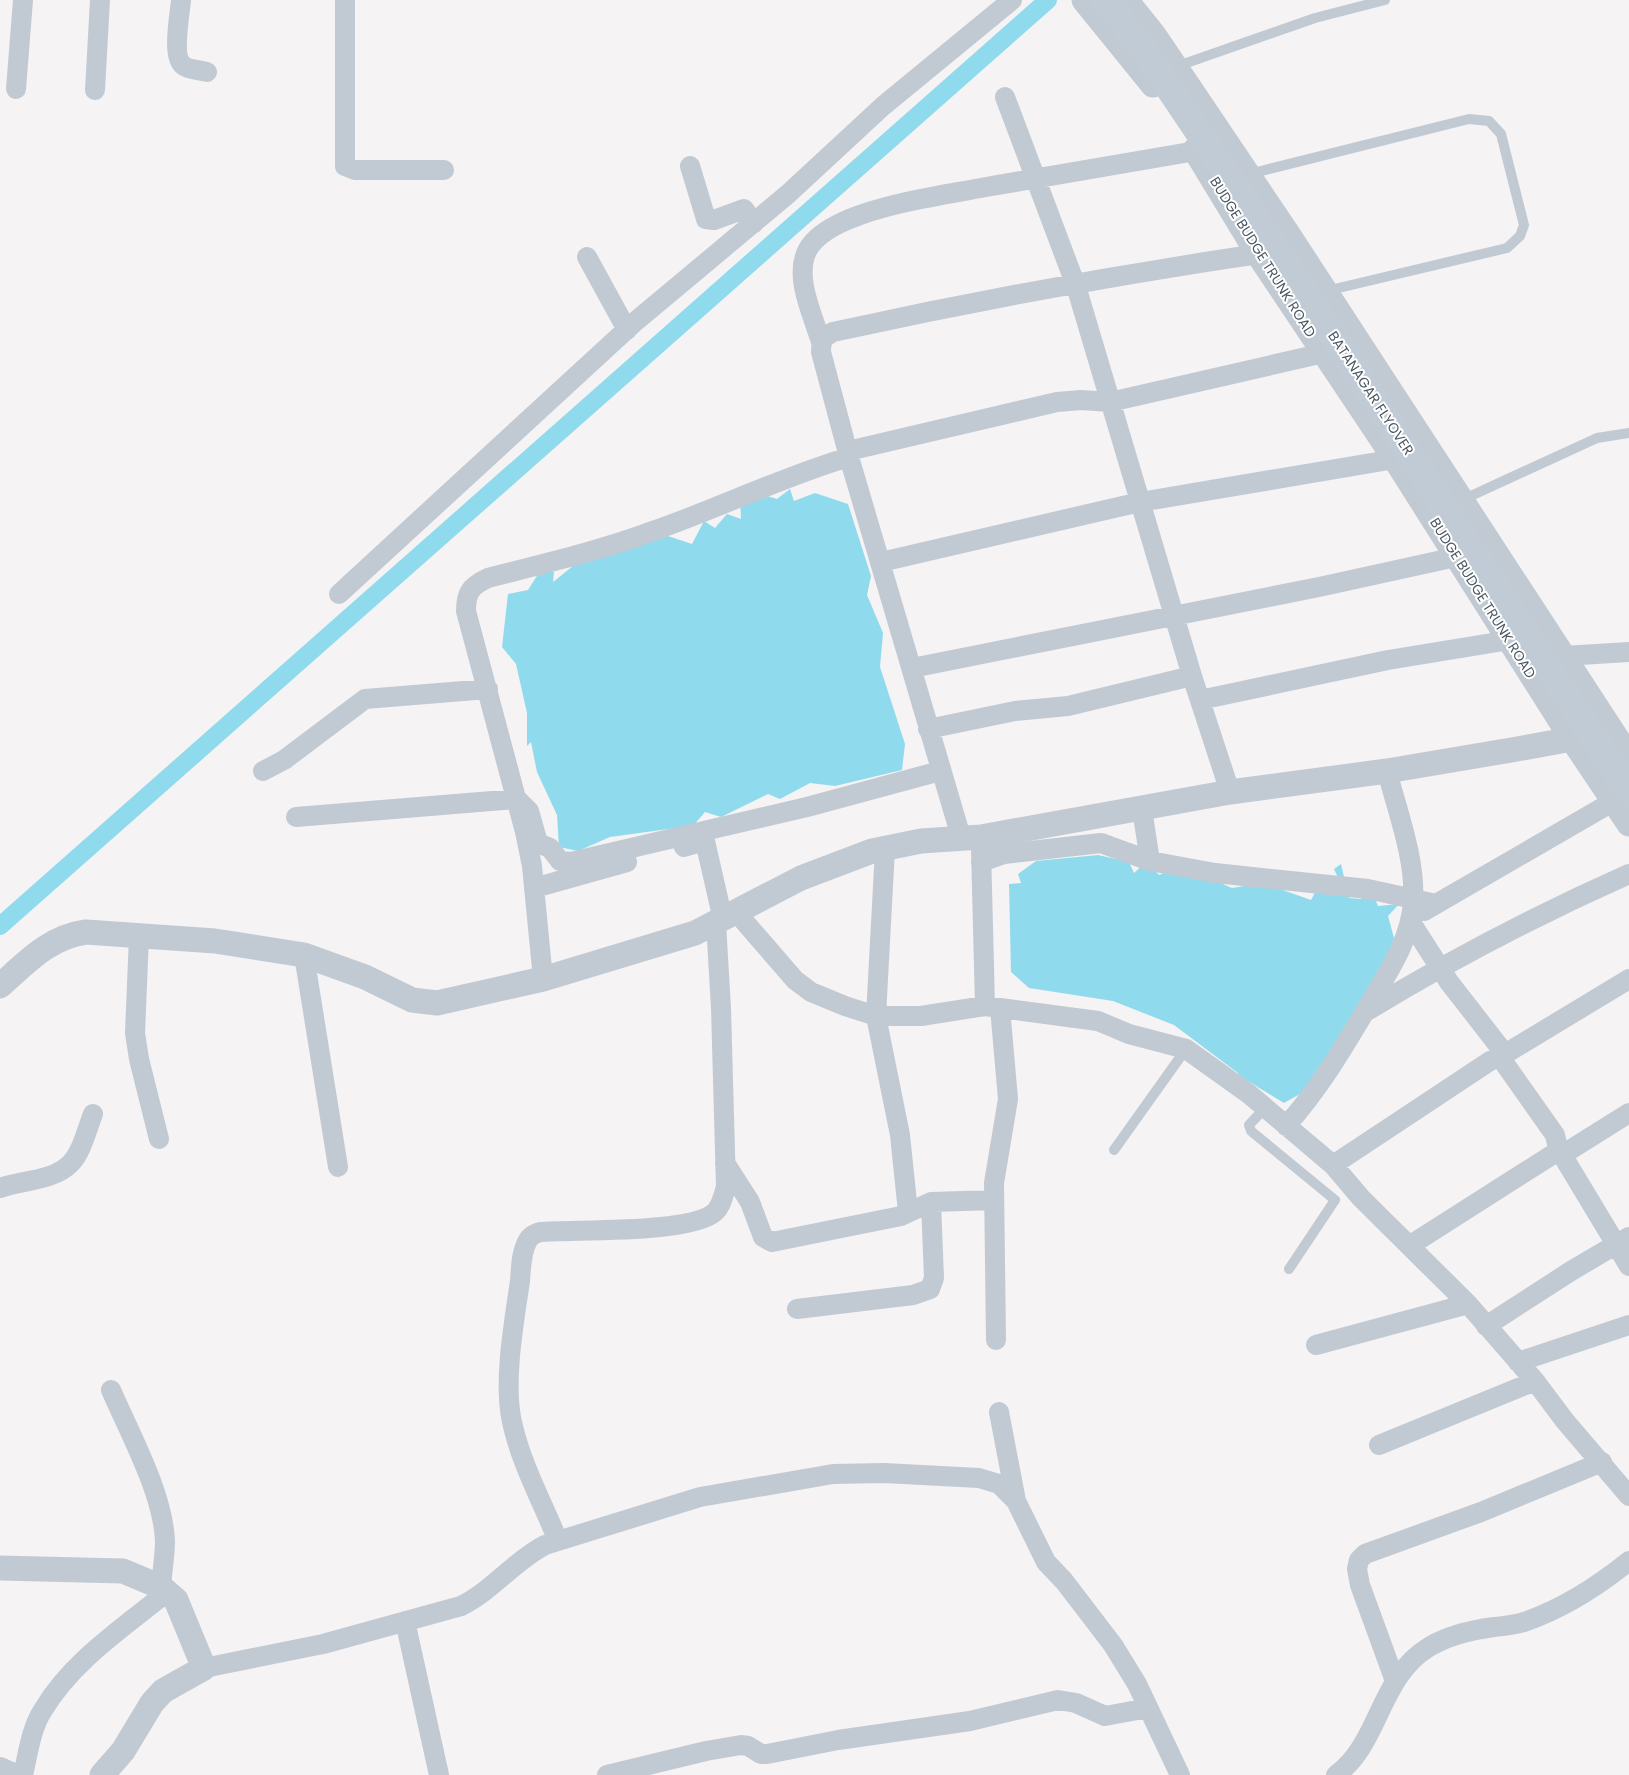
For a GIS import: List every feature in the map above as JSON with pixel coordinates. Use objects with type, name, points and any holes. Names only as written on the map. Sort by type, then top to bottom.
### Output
[{"type":"main road","name":"BATANAGAR FLYOVER","points":[[1094,3],[1143,49],[1201,134],[1621,796]]},
{"type":"street","points":[[16,89],[24,0]]},
{"type":"street","points":[[95,90],[100,0]]},
{"type":"street","points":[[181,0],[177,43],[179,61],[184,66],[207,72]]},
{"type":"street","points":[[346,0],[346,166],[350,170],[444,170]]},
{"type":"street","points":[[339,594],[627,330],[754,223],[883,106],[1012,0]]},
{"type":"street","points":[[1126,0],[1154,35],[1248,174],[1629,758]]},
{"type":"street","name":"BUDGE BUDGE TRUNK ROAD","points":[[1094,3],[1140,66],[1196,151],[1258,254],[1395,459],[1572,739],[1621,796],[1629,824]]},
{"type":"street","points":[[1005,98],[1037,178],[1076,286],[1140,502],[1176,615],[1192,676],[1230,792]]},
{"type":"street","points":[[996,1340],[994,1200],[996,1167],[1008,1099],[992,1007],[981,862],[940,771],[912,668],[848,454],[821,352],[821,342],[802,279],[803,261],[808,248],[820,236],[860,215],[889,207],[1037,178],[1196,151]]},
{"type":"street","points":[[690,166],[706,219],[714,220],[744,209],[754,223]]},
{"type":"street","points":[[821,342],[833,332],[978,302],[1076,286],[1126,274],[1258,254]]},
{"type":"street","points":[[587,257],[627,330]]},
{"type":"street","points":[[543,979],[530,852],[466,611],[466,596],[474,585],[488,578],[589,552],[654,531],[848,454],[1057,402],[1081,400],[1110,402],[1324,353]]},
{"type":"street","points":[[881,562],[1140,502],[1395,459]]},
{"type":"street","points":[[912,668],[1456,556]]},
{"type":"street","points":[[1200,700],[1388,660],[1510,640]]},
{"type":"street","points":[[1534,678],[1563,656],[1629,652]]},
{"type":"street","points":[[928,729],[1014,711],[1068,706],[1192,676]]},
{"type":"street","points":[[263,771],[284,760],[365,698],[488,688]]},
{"type":"street","points":[[0,986],[45,946],[69,934],[86,932],[215,941],[304,955],[366,977],[412,1000],[437,1003],[543,979],[695,933],[801,878],[839,862],[885,849],[1142,809],[1230,792],[1388,771],[1572,739],[1604,719]]},
{"type":"street","points":[[296,817],[517,799],[529,811],[538,843],[550,848],[560,861],[571,862],[807,807],[940,771]]},
{"type":"street","points":[[1286,1126],[1325,1078],[1395,961],[1412,913],[1412,875],[1388,771]]},
{"type":"street","points":[[1412,913],[1436,904],[1621,796]]},
{"type":"street","points":[[1142,809],[1150,861]]},
{"type":"street","points":[[534,888],[705,841],[725,919],[721,1008],[726,1187],[722,1202],[715,1212],[694,1222],[628,1230],[540,1232],[532,1235],[528,1240],[524,1253],[513,1329],[509,1390],[511,1416],[517,1440],[558,1541]]},
{"type":"street","points":[[981,862],[1004,854],[1101,843],[1150,861],[1215,873],[1368,889],[1412,913],[1439,967],[1503,1056],[1555,1135],[1560,1151],[1622,1241],[1629,1266]]},
{"type":"street","points":[[885,849],[876,1016],[900,1135],[908,1212]]},
{"type":"street","points":[[1364,1013],[1439,967],[1629,874]]},
{"type":"street","points":[[725,919],[811,992],[876,1016],[921,1016],[992,1007],[1098,1021],[1129,1034],[1186,1049],[1265,1108],[1333,1165],[1409,1246],[1468,1304],[1534,1380],[1565,1421],[1602,1462],[1629,1496]]},
{"type":"street","points":[[139,936],[135,1032],[139,1059],[159,1140]]},
{"type":"street","points":[[304,955],[338,1167]]},
{"type":"street","points":[[1333,1165],[1490,1061],[1503,1056],[1629,979]]},
{"type":"street","points":[[1409,1246],[1555,1154],[1629,1113]]},
{"type":"street","points":[[0,1188],[20,1181],[51,1176],[71,1163],[93,1114]]},
{"type":"street","points":[[725,1163],[748,1197],[760,1230],[767,1241],[782,1240],[901,1216],[931,1202],[994,1200]]},
{"type":"street","points":[[797,1309],[913,1294],[930,1289],[934,1278],[931,1202]]},
{"type":"street","points":[[1486,1326],[1571,1271],[1622,1241]]},
{"type":"street","points":[[1316,1345],[1468,1304]]},
{"type":"street","points":[[1518,1362],[1629,1325]]},
{"type":"street","points":[[1379,1445],[1534,1380]]},
{"type":"street","points":[[23,1775],[34,1730],[42,1710],[88,1656],[164,1590],[165,1541],[162,1515],[155,1491],[111,1390]]},
{"type":"street","points":[[999,1412],[1016,1500],[1046,1562],[1064,1581],[1113,1645],[1137,1684],[1180,1775]]},
{"type":"street","points":[[1395,1681],[1360,1585],[1357,1569],[1359,1560],[1365,1554],[1481,1512],[1602,1462]]},
{"type":"street","points":[[102,1775],[123,1751],[152,1703],[163,1691],[204,1668],[323,1644],[461,1606],[478,1597],[528,1554],[558,1541],[700,1497],[833,1474],[884,1473],[978,1478],[1000,1484],[1016,1500]]},
{"type":"street","points":[[1336,1775],[1356,1755],[1395,1681],[1410,1662],[1428,1648],[1450,1637],[1472,1630],[1522,1623],[1530,1620],[1559,1607],[1607,1579],[1629,1561]]},
{"type":"street","points":[[0,1568],[123,1571],[164,1590],[176,1600],[204,1668]]},
{"type":"street","points":[[405,1621],[439,1775]]},
{"type":"street","points":[[607,1775],[715,1749],[748,1746],[761,1754],[767,1754],[838,1740],[970,1721],[1058,1700],[1076,1703],[1105,1716],[1148,1708]]},
{"type":"street","points":[[0,1767],[18,1775]]},
{"type":"lane","points":[[1175,67],[1316,18],[1385,0]]},
{"type":"lane","points":[[1248,174],[1469,119],[1489,121],[1501,134],[1524,225],[1520,236],[1507,248],[1325,291]]},
{"type":"lane","points":[[1461,501],[1597,438],[1629,433]]},
{"type":"lane","points":[[1114,1150],[1186,1049]]},
{"type":"lane","points":[[1265,1108],[1249,1125],[1251,1131],[1336,1200]]},
{"type":"lane","points":[[1289,1269],[1336,1200],[1350,1185]]},
{"type":"water","points":[[790,489],[794,501],[815,493],[848,504],[871,576],[867,595],[883,633],[880,667],[905,744],[902,770],[835,786],[810,783],[780,799],[768,794],[721,817],[705,812],[686,834],[676,828],[610,837],[578,851],[559,847],[557,815],[537,772],[531,742],[527,746],[527,713],[516,664],[502,647],[508,594],[528,590],[540,571],[554,572],[553,582],[578,562],[668,536],[692,544],[704,521],[715,528],[727,514],[741,519],[740,497],[750,491],[777,499]]},
{"type":"water","points":[[1098,855],[1129,862],[1134,873],[1147,861],[1159,875],[1181,866],[1232,888],[1263,883],[1311,900],[1319,885],[1343,889],[1334,869],[1341,864],[1349,898],[1361,899],[1367,879],[1378,906],[1399,904],[1388,916],[1394,938],[1383,972],[1307,1090],[1284,1103],[1248,1081],[1239,1085],[1238,1073],[1174,1025],[1113,1001],[1029,988],[1011,972],[1009,884],[1021,883],[1018,874],[1036,861]]},
{"type":"waterway","points":[[0,926],[1048,0]]}]
